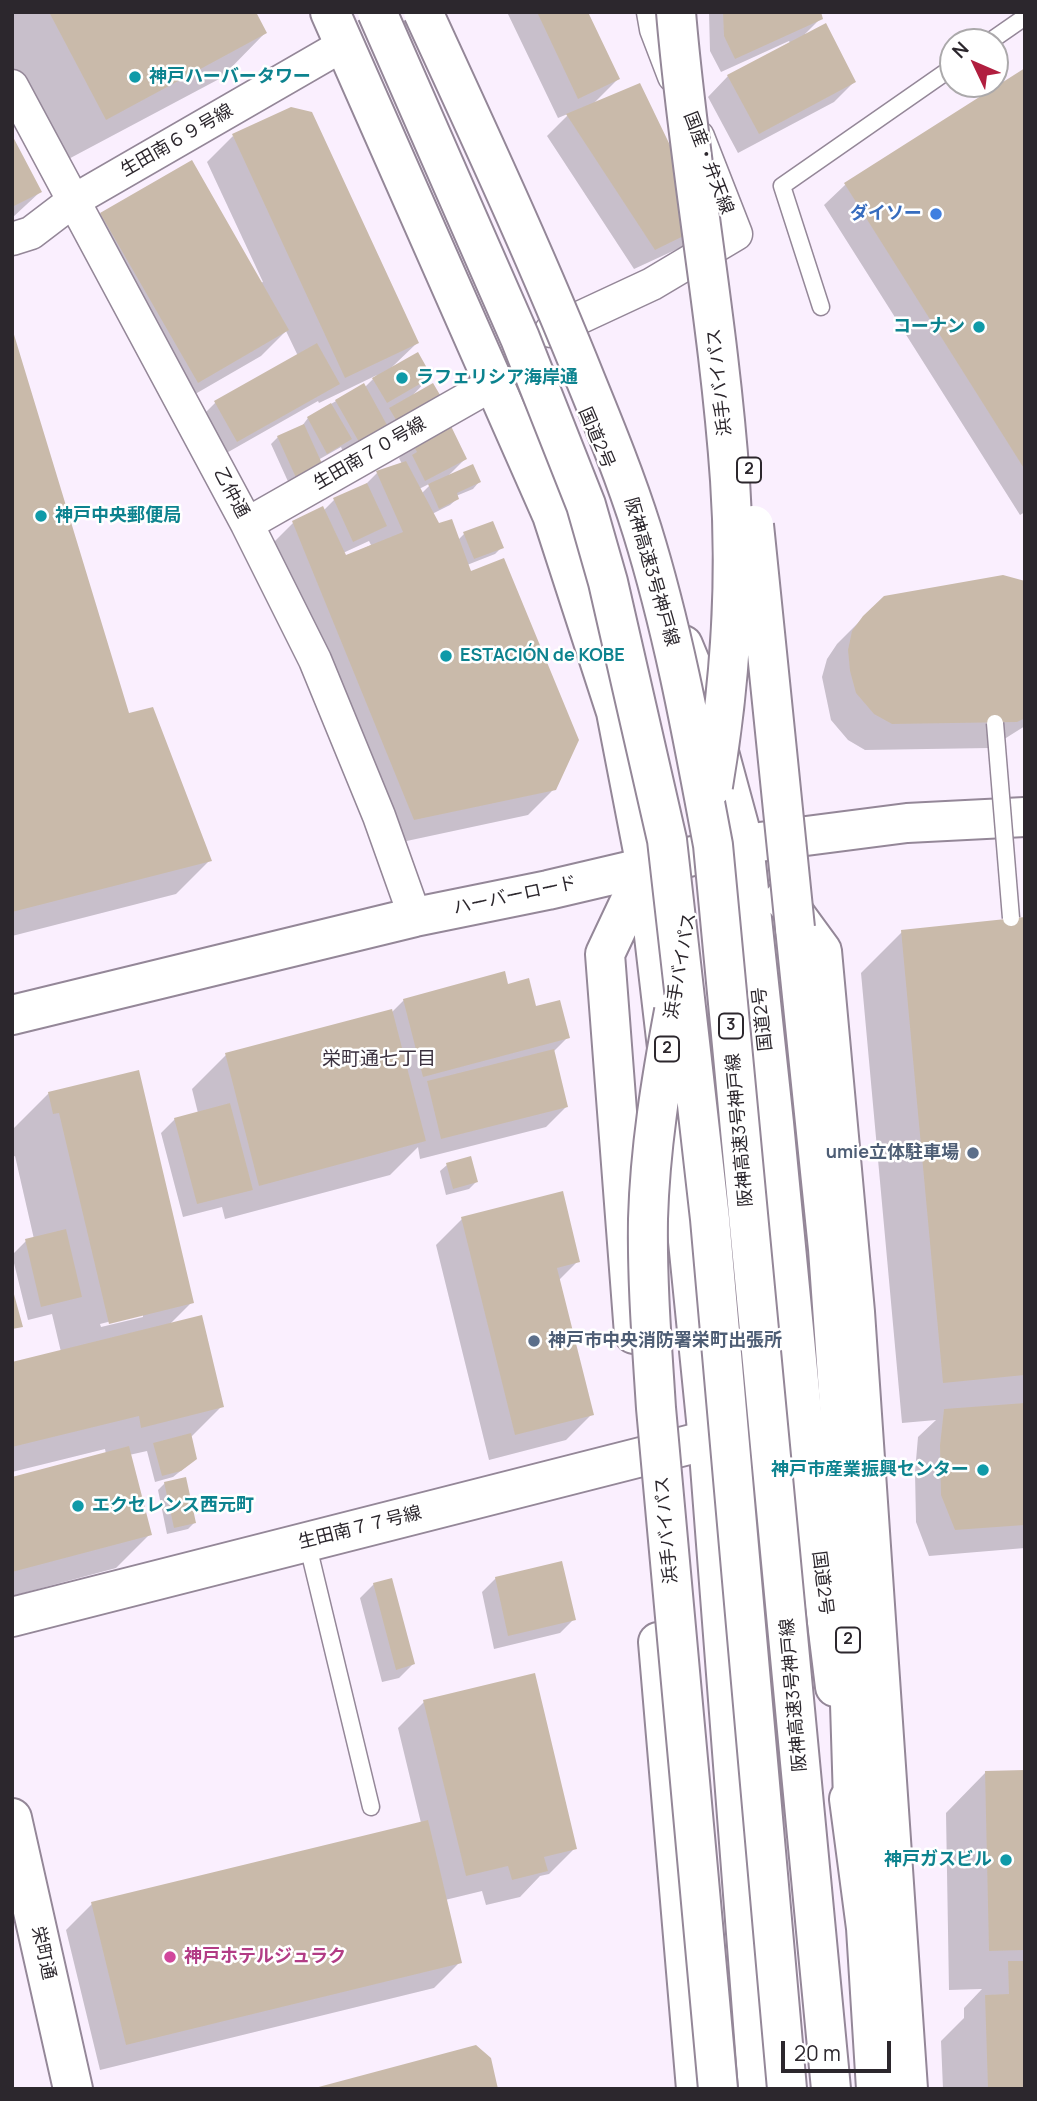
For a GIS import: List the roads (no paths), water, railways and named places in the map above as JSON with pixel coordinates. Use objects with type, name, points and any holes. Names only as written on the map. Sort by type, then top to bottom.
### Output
[{"type":"main road","points":[[377,12],[520,338],[586,505],[608,582],[667,840],[710,1219],[788,2089]]},
{"type":"main road","name":"国道2号","points":[[405,12],[551,331],[703,693],[744,844],[806,1453],[866,1928],[876,2089]]},
{"type":"main road","name":"阪神高速3号神戸線","points":[[423,12],[528,244],[612,446],[642,529],[668,622],[691,728],[713,845],[831,2089]]},
{"type":"main road","name":"浜手バイパス","points":[[676,12],[717,349],[730,481],[732,578],[727,679],[714,781],[655,1126],[648,1220],[656,1408],[718,2089]]},
{"type":"main road","name":"浜手バイパス","points":[[695,12],[740,377],[828,1249],[842,1448],[854,1832]]},
{"type":"main road","name":"2","points":[[337,28],[552,514],[616,712],[646,867],[678,1142],[708,1440],[758,2089]]},
{"type":"main road","name":"ハーバーロード","points":[[12,1015],[415,917],[744,844],[907,823],[1025,817]]},
{"type":"main road","points":[[744,844],[822,951],[855,1312],[908,2089]]},
{"type":"main road","points":[[646,867],[605,954],[643,1457],[696,2089]]},
{"type":"main road","name":"生田南７７号線","points":[[12,1617],[708,1440]]},
{"type":"main road","name":"栄町通","points":[[12,1818],[73,2089]]},
{"type":"street","name":"国産・弁天線","points":[[551,331],[652,284],[737,234],[656,29],[653,12]]},
{"type":"street","name":"生田南６９号線","points":[[12,239],[32,233],[74,201],[337,28]]},
{"type":"street","name":"乙仲通","points":[[12,86],[247,524],[315,660],[379,816],[415,917]]},
{"type":"street","name":"生田南７０号線","points":[[247,524],[494,384]]},
{"type":"lane","points":[[1009,29],[1025,18]]},
{"type":"lane","points":[[821,306],[782,186],[939,77]]},
{"type":"lane","points":[[995,723],[1011,918]]},
{"type":"lane","points":[[307,1542],[371,1807]]},
{"type":"place","name":"神戸ハーバータワー","points":[[135,77]]},
{"type":"place","name":"ダイソー","points":[[936,214]]},
{"type":"place","name":"コーナン","points":[[979,327]]},
{"type":"place","name":"ラフェリシア海岸通","points":[[402,378]]},
{"type":"place","name":"神戸中央郵便局","points":[[41,516]]},
{"type":"place","name":"ESTACIÓN de KOBE","points":[[446,656]]},
{"type":"place","name":"umie立体駐車場","points":[[973,1153]]},
{"type":"place","name":"神戸市中央消防署栄町出張所","points":[[534,1341]]},
{"type":"place","name":"神戸市産業振興センター","points":[[983,1470]]},
{"type":"place","name":"エクセレンス西元町","points":[[78,1506]]},
{"type":"place","name":"神戸ガスビル","points":[[1006,1860]]},
{"type":"place","name":"神戸ホテルジュラク","points":[[170,1957]]},
{"type":"district","name":"栄町通七丁目","points":[[379,1060]]}]
